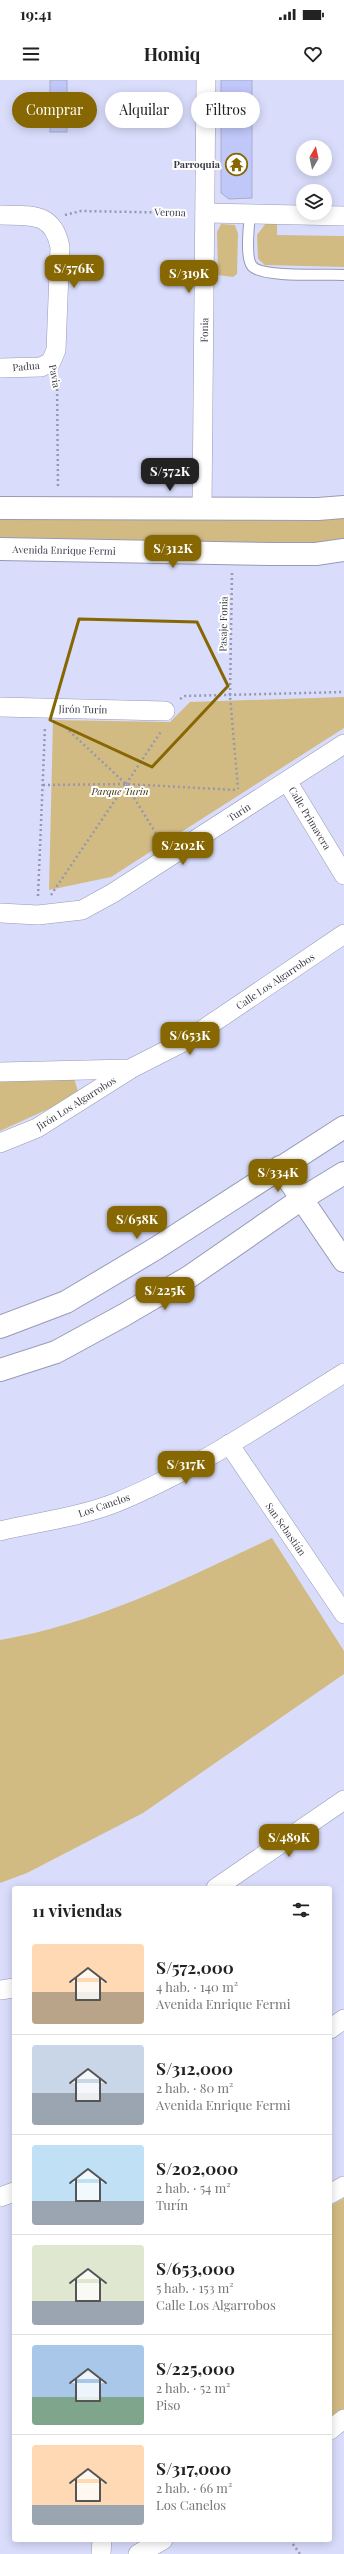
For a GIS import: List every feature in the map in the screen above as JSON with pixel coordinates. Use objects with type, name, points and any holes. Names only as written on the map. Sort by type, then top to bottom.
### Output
[{"type":"street","name":"Fonia","points":[[202,508],[206,213],[206,80]]},
{"type":"street","points":[[206,213],[344,216]]},
{"type":"street","points":[[0,215],[24,215],[50,222]]},
{"type":"street","name":"Pavia","points":[[50,222],[57,233],[60,247],[56,350],[51,362]]},
{"type":"street","name":"Padua","points":[[0,368],[41,367],[51,362]]},
{"type":"street","points":[[0,508],[344,507]]},
{"type":"street","name":"Avenida Enrique Fermi","points":[[0,549],[316,554],[344,550]]},
{"type":"street","name":"Jirón Turín","points":[[0,708],[45,708],[170,713]]},
{"type":"street","name":"Turín","points":[[0,913],[38,915],[82,910],[113,893],[344,744]]},
{"type":"street","name":"Calle Primavera","points":[[288,781],[344,875]]},
{"type":"street","name":"Calle Los Algarrobos","points":[[0,1072],[130,1069],[188,1039],[344,934]]},
{"type":"street","name":"Jirón Los Algarrobos","points":[[0,1143],[37,1128],[130,1069]]},
{"type":"street","points":[[0,1327],[66,1302],[155,1249],[344,1127]]},
{"type":"street","points":[[280,1167],[303,1198],[344,1261]]},
{"type":"street","points":[[0,1370],[56,1352],[124,1315],[189,1276],[303,1198],[344,1173]]},
{"type":"street","name":"Los Canelos","points":[[0,1530],[79,1514],[113,1503],[149,1488],[229,1444],[344,1373]]},
{"type":"street","name":"San Sebastián","points":[[229,1444],[344,1614]]},
{"type":"street","points":[[219,1886],[344,1800]]},
{"type":"street","points":[[0,1990],[12,1988]]},
{"type":"street","points":[[332,2027],[344,2019]]},
{"type":"street","points":[[332,2193],[344,2186]]},
{"type":"street","points":[[0,2197],[12,2193]]},
{"type":"street","points":[[332,2428],[344,2419]]},
{"type":"street","points":[[101,2554],[102,2542]]},
{"type":"street","points":[[138,2554],[159,2542]]},
{"type":"lane","points":[[250,214],[249,255],[252,266],[257,270],[272,273],[344,275]]},
{"type":"path","name":"Verona","points":[[50,222],[70,212],[81,211],[206,213]]},
{"type":"path","name":"Pavia","points":[[51,362],[58,383],[58,509]]},
{"type":"path","name":"Pasaje Fonia","points":[[232,552],[230,696],[238,790]]},
{"type":"path","points":[[38,915],[126,784],[170,713],[185,696],[344,692]]},
{"type":"path","points":[[170,713],[185,696]]},
{"type":"path","points":[[45,708],[126,784],[170,856]]},
{"type":"path","points":[[38,915],[45,708]]},
{"type":"path","points":[[43,785],[126,784],[270,792]]},
{"type":"path","points":[[291,2542],[300,2554]]},
{"type":"highlighted area","points":[[79,619],[197,622],[228,686],[152,767],[50,720]]},
{"type":"green space","points":[[277,222],[277,235],[344,236],[344,267],[265,265],[258,259],[257,235],[266,223]]},
{"type":"green space","points":[[221,224],[235,225],[238,234],[237,274],[233,277],[218,275],[217,232]]},
{"type":"green space","points":[[0,516],[308,521],[344,517],[344,541],[325,546],[0,542]]},
{"type":"green space","name":"Parque Turin","points":[[344,697],[344,728],[111,877],[49,890],[53,720],[170,722],[190,702]]},
{"type":"green space","points":[[74,1078],[79,1095],[0,1131],[0,1080]]},
{"type":"green space","points":[[272,1538],[344,1651],[344,1674],[143,1813],[27,1873],[0,1883],[0,1640],[36,1633],[105,1612],[173,1584]]},
{"type":"green space","points":[[344,2198],[344,2409],[332,2418],[332,2205]]},
{"type":"building","points":[[50,80],[67,80],[67,92],[50,92]]},
{"type":"building","name":"Parroquia","points":[[221,80],[252,80],[252,92],[221,92]]},
{"type":"building","points":[[50,128],[67,128],[67,132],[50,132]]},
{"type":"building","name":"Parroquia","points":[[221,128],[252,128],[252,198],[229,199],[221,193]]},
{"type":"place","name":"Parroquia","points":[[236,164]]}]
